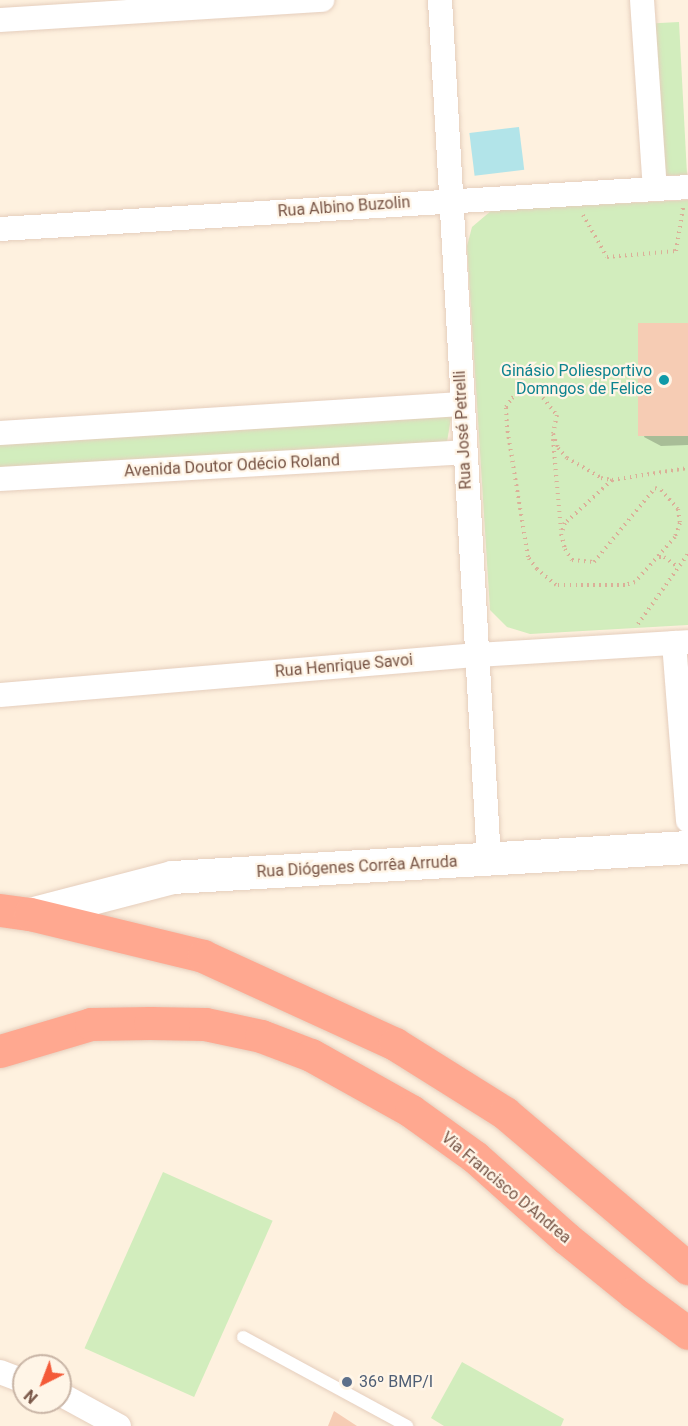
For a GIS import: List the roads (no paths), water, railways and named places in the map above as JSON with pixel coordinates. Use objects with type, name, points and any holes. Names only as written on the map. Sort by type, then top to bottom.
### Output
[{"type":"highway","points":[[15,912],[203,957],[395,1044],[505,1113],[688,1268]]},
{"type":"highway","name":"Via Francisco D'Andrea","points":[[0,1051],[91,1024],[150,1023],[205,1024],[261,1036],[310,1055],[411,1111],[457,1144],[634,1293],[688,1333]]},
{"type":"street","points":[[0,20],[322,0]]},
{"type":"street","name":"Rua José Petrelli","points":[[440,0],[461,404],[489,859]]},
{"type":"street","points":[[642,0],[655,189]]},
{"type":"street","name":"Rua Albino Buzolin","points":[[0,229],[686,187]]},
{"type":"street","points":[[0,434],[461,404]]},
{"type":"street","name":"Avenida Doutor Odécio Roland","points":[[0,479],[464,452]]},
{"type":"street","points":[[681,643],[688,820]]},
{"type":"street","name":"Rua Henrique Savoi","points":[[0,695],[477,655],[681,643]]},
{"type":"street","name":"Rua Diógenes Corrêa Arruda","points":[[15,912],[172,877],[688,848]]},
{"type":"street","points":[[72,1401],[119,1426]]},
{"type":"lane","points":[[243,1337],[407,1426]]},
{"type":"water","points":[[519,127],[524,170],[475,176],[469,133]]},
{"type":"place","name":"Ginásio Poliesportivo Domngos de Felice","points":[[664,380]]},
{"type":"place","name":"36º BMP/I","points":[[347,1382]]}]
